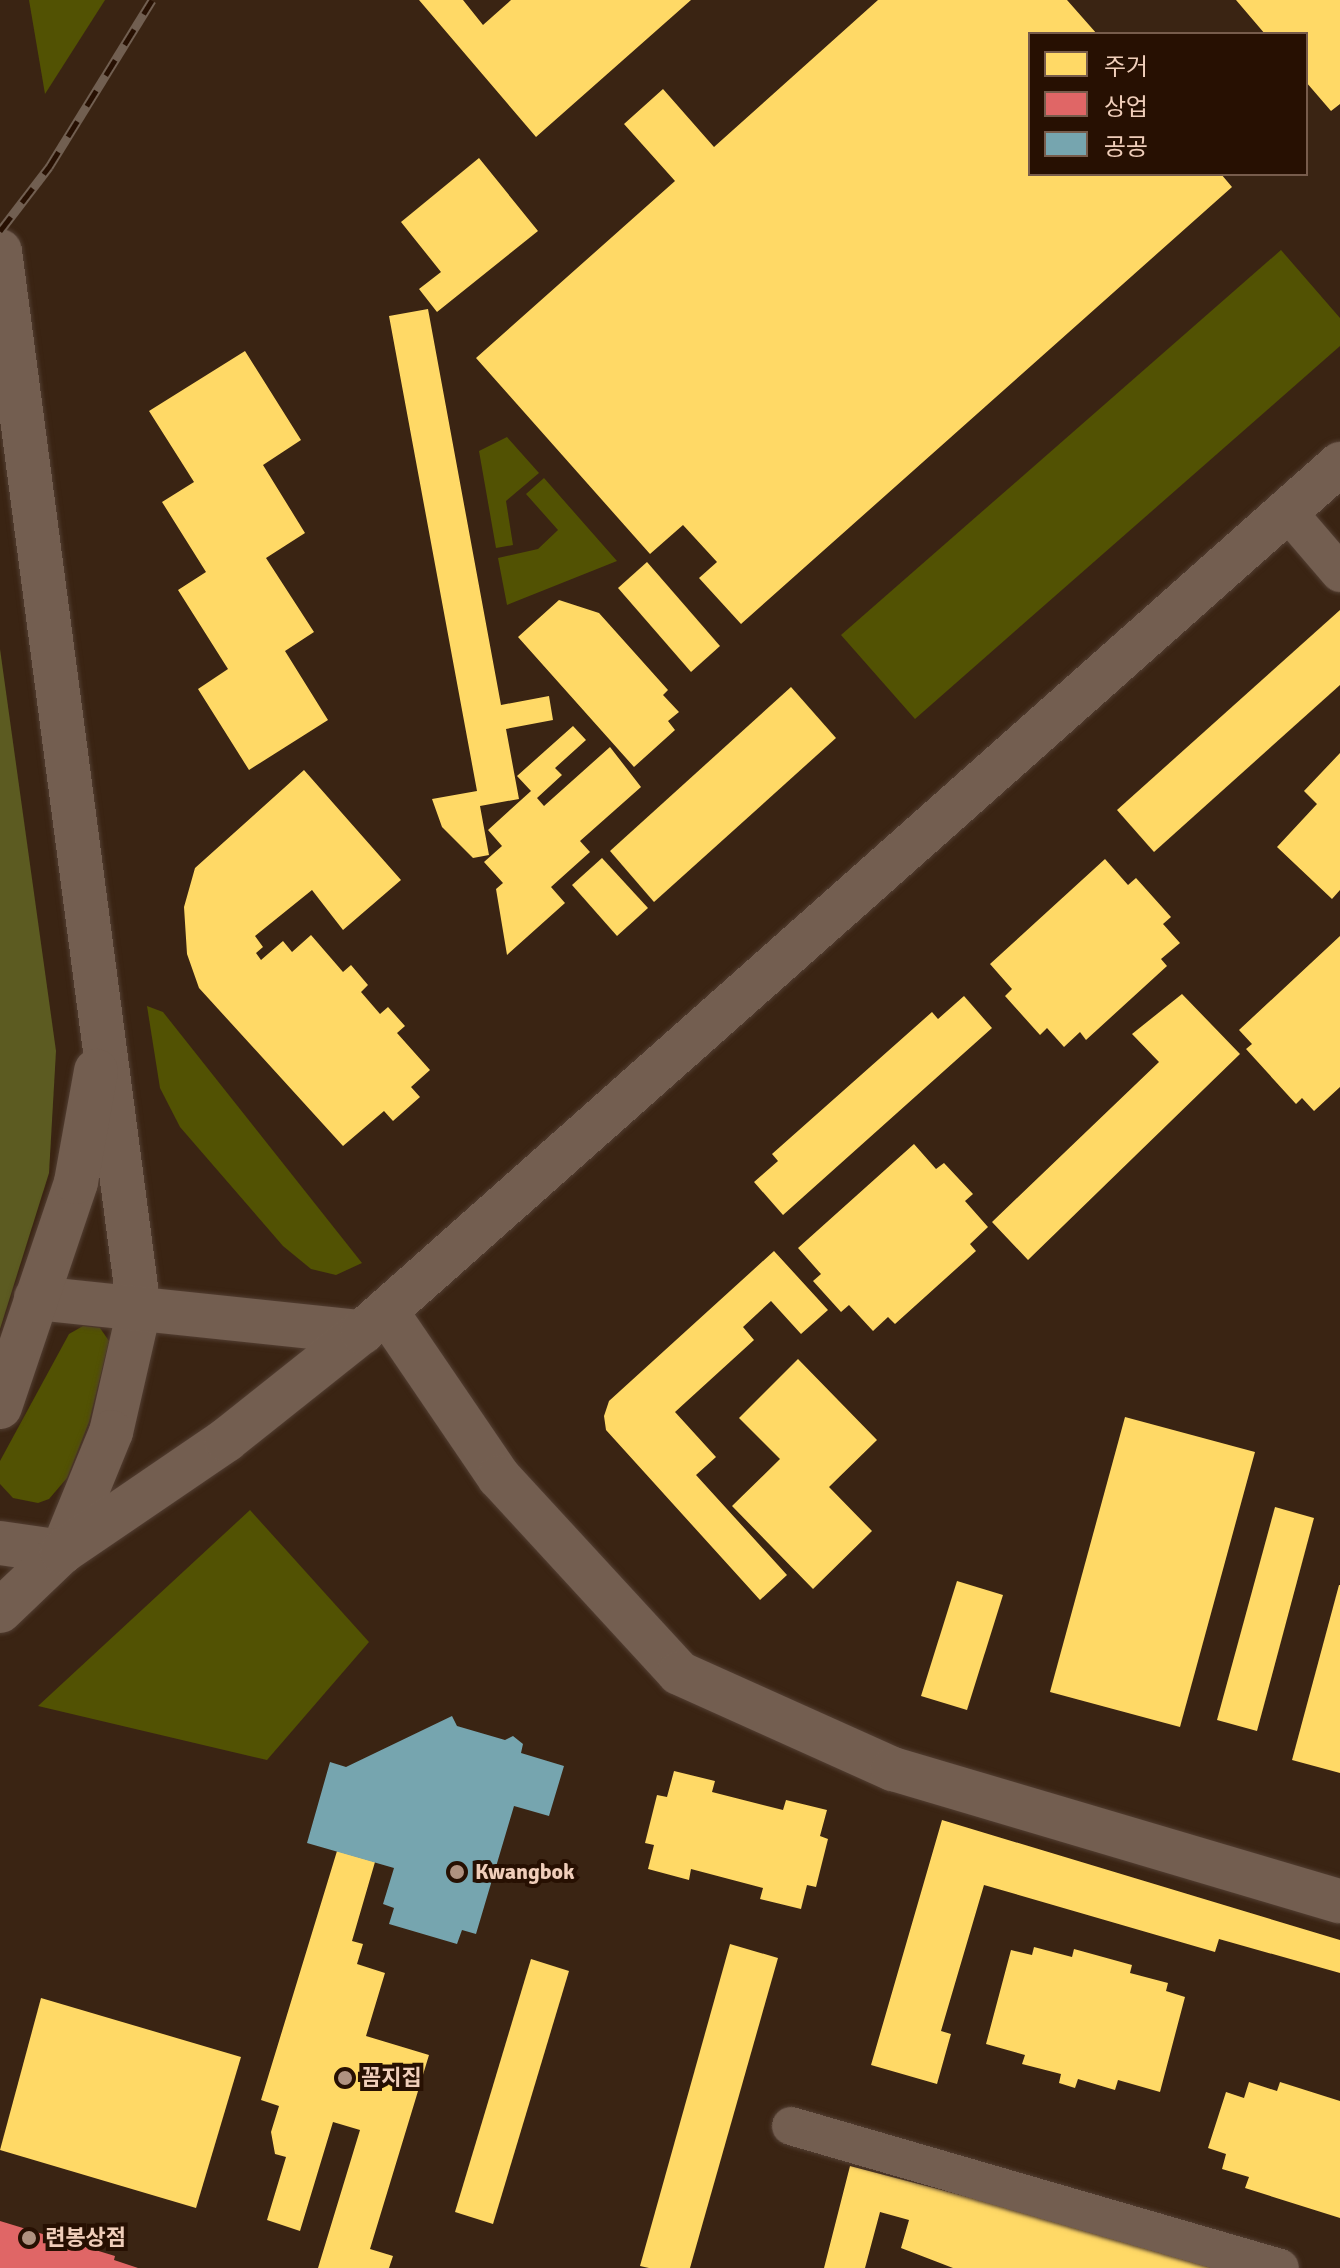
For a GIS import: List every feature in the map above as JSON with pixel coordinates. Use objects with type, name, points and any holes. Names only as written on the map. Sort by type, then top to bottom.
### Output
[{"type":"main road","points":[[0,251],[139,1310],[111,1432],[62,1552]]},
{"type":"main road","points":[[0,1611],[62,1552],[226,1440],[374,1321],[1340,464]]},
{"type":"main road","points":[[0,1407],[76,1182],[103,1030]]},
{"type":"main road","points":[[36,1298],[139,1310],[374,1321],[499,1477],[679,1673],[893,1769],[1340,1901]]},
{"type":"main road","points":[[0,1543],[62,1552]]},
{"type":"street","points":[[1286,510],[1340,573]]},
{"type":"street","points":[[791,2126],[1280,2268]]},
{"type":"shaded area","points":[[29,0],[105,0],[45,94]]},
{"type":"shaded area","points":[[1281,250],[1340,318],[1340,346],[915,719],[841,635]]},
{"type":"shaded area","points":[[507,437],[539,473],[506,501],[513,545],[496,548],[479,451]]},
{"type":"shaded area","points":[[544,478],[617,561],[507,605],[498,558],[538,549],[558,530],[526,494]]},
{"type":"shaded area","points":[[0,649],[56,1051],[49,1173],[0,1329]]},
{"type":"shaded area","points":[[147,1006],[163,1012],[362,1263],[336,1275],[311,1269],[283,1246],[180,1127],[160,1088]]},
{"type":"shaded area","points":[[83,1326],[100,1328],[109,1341],[89,1422],[67,1478],[49,1499],[38,1503],[13,1498],[0,1484],[0,1461],[69,1334]]},
{"type":"shaded area","points":[[250,1510],[369,1642],[267,1760],[38,1706]]},
{"type":"building: 주거","points":[[419,0],[463,0],[483,25],[511,0],[691,0],[536,137]]},
{"type":"building: 주거","points":[[878,0],[1067,0],[1095,32],[1028,32],[1028,176],[1223,176],[1232,187],[741,624],[699,578],[717,562],[683,525],[650,554],[476,358],[675,181],[624,124],[663,89],[714,147]]},
{"type":"building: 주거","points":[[1236,0],[1340,0],[1340,104],[1331,111],[1308,84],[1308,32],[1263,32]]},
{"type":"building: 주거","points":[[479,158],[538,231],[437,312],[419,289],[441,272],[401,222]]},
{"type":"building: 주거","points":[[428,309],[501,705],[549,696],[553,720],[506,729],[519,799],[480,806],[489,855],[473,858],[442,827],[432,799],[477,791],[389,316]]},
{"type":"building: 주거","points":[[245,351],[301,440],[263,465],[305,533],[266,558],[314,632],[285,651],[328,720],[249,770],[198,689],[228,669],[178,590],[206,572],[162,502],[194,482],[149,411]]},
{"type":"building: 주거","points":[[647,562],[720,646],[691,672],[618,588]]},
{"type":"building: 주거","points":[[559,600],[599,613],[668,690],[663,695],[679,712],[668,721],[675,730],[634,767],[518,637]]},
{"type":"building: 주거","points":[[1340,610],[1340,685],[1154,852],[1117,810]]},
{"type":"building: 주거","points":[[791,687],[836,738],[654,902],[610,851]]},
{"type":"building: 주거","points":[[573,726],[586,740],[555,768],[562,775],[537,798],[544,806],[610,747],[641,787],[580,841],[590,852],[551,887],[565,903],[507,955],[496,889],[503,883],[484,862],[502,846],[488,830],[531,791],[517,776]]},
{"type":"building: 주거","points":[[1340,753],[1340,890],[1332,899],[1277,847],[1317,804],[1304,791]]},
{"type":"building: 주거","points":[[304,770],[401,880],[343,930],[312,890],[255,936],[263,947],[256,953],[261,960],[283,941],[292,952],[311,935],[343,972],[351,965],[368,985],[361,992],[380,1014],[388,1007],[405,1026],[397,1033],[430,1070],[411,1087],[420,1097],[393,1121],[384,1111],[343,1146],[199,988],[187,954],[184,907],[195,868]]},
{"type":"building: 주거","points":[[602,858],[648,908],[617,936],[572,885]]},
{"type":"building: 주거","points":[[1105,859],[1128,885],[1136,878],[1171,917],[1163,924],[1180,943],[1161,959],[1167,966],[1086,1040],[1080,1032],[1064,1047],[1047,1028],[1040,1035],[1005,996],[1012,989],[990,964]]},
{"type":"building: 주거","points":[[1340,936],[1340,1087],[1314,1111],[1302,1098],[1296,1104],[1246,1049],[1252,1044],[1239,1030]]},
{"type":"building: 주거","points":[[1182,994],[1240,1054],[1028,1260],[992,1222],[1159,1062],[1132,1034]]},
{"type":"building: 주거","points":[[964,996],[992,1028],[783,1215],[754,1182],[778,1161],[772,1154],[932,1012],[938,1019]]},
{"type":"building: 주거","points":[[914,1144],[936,1169],[944,1163],[973,1194],[965,1201],[988,1227],[970,1244],[976,1251],[895,1324],[888,1317],[873,1331],[849,1305],[841,1312],[813,1281],[821,1274],[798,1248]]},
{"type":"building: 주거","points":[[774,1251],[828,1310],[801,1334],[771,1301],[743,1327],[754,1340],[675,1412],[716,1457],[696,1475],[787,1575],[760,1600],[606,1430],[604,1416],[609,1401]]},
{"type":"building: 주거","points":[[798,1359],[877,1440],[829,1487],[872,1531],[813,1589],[732,1506],[780,1459],[739,1418]]},
{"type":"building: 주거","points":[[1125,1417],[1255,1452],[1180,1727],[1050,1692]]},
{"type":"building: 주거","points":[[1275,1507],[1314,1518],[1257,1731],[1217,1720]]},
{"type":"building: 주거","points":[[957,1581],[1003,1595],[967,1710],[921,1696]]},
{"type":"building: 주거","points":[[1340,1585],[1340,1773],[1292,1760]]},
{"type":"building: 주거","points":[[674,1771],[715,1781],[712,1792],[783,1810],[786,1800],[827,1810],[820,1836],[828,1839],[816,1887],[807,1885],[801,1909],[760,1899],[763,1888],[691,1869],[689,1880],[648,1869],[654,1845],[645,1843],[657,1795],[667,1797]]},
{"type":"building: 주거","points":[[942,1820],[1340,1940],[1340,1973],[1219,1939],[1215,1952],[984,1885],[941,2031],[951,2034],[937,2084],[871,2065]]},
{"type":"building: 주거","name":"꼼지집","points":[[337,1851],[375,1862],[352,1941],[363,1944],[357,1964],[385,1973],[366,2036],[429,2055],[370,2249],[393,2256],[389,2268],[318,2268],[360,2130],[333,2122],[300,2231],[267,2220],[286,2157],[275,2154],[271,2132],[279,2106],[261,2100]]},
{"type":"building: 주거","points":[[730,1944],[778,1958],[690,2268],[640,2266]]},
{"type":"building: 주거","points":[[1034,1947],[1072,1957],[1074,1949],[1132,1965],[1130,1973],[1168,1983],[1166,1991],[1185,1997],[1160,2092],[1118,2080],[1115,2090],[1078,2079],[1075,2088],[1059,2083],[1061,2074],[1022,2064],[1025,2055],[986,2044],[1011,1950],[1032,1955]]},
{"type":"building: 주거","points":[[531,1959],[569,1971],[493,2224],[455,2212]]},
{"type":"building: 주거","points":[[41,1998],[241,2057],[196,2208],[0,2150]]},
{"type":"building: 주거","points":[[1249,2082],[1277,2091],[1280,2082],[1340,2101],[1340,2218],[1245,2188],[1249,2177],[1222,2169],[1226,2154],[1208,2148],[1226,2092],[1244,2098]]},
{"type":"building: 주거","points":[[850,2166],[1212,2261],[1210,2268],[953,2268],[901,2248],[909,2220],[880,2212],[865,2268],[824,2268]]},
{"type":"building: 상업","name":"련봉상점","points":[[0,2221],[115,2256],[114,2260],[138,2268],[0,2268]]},
{"type":"building: 공공","points":[[452,1716],[457,1726],[505,1740],[513,1736],[523,1744],[521,1753],[564,1766],[549,1816],[514,1806],[476,1934],[462,1930],[457,1944],[389,1924],[394,1908],[383,1904],[394,1868],[307,1843],[330,1762],[346,1767]]},
{"type":"railway","points":[[0,231],[49,167],[152,0]]},
{"type":"place","name":"Kwangbok","points":[[457,1872]]},
{"type":"place","name":"꼼지집","points":[[345,2078]]},
{"type":"place","name":"련봉상점","points":[[29,2238]]}]
